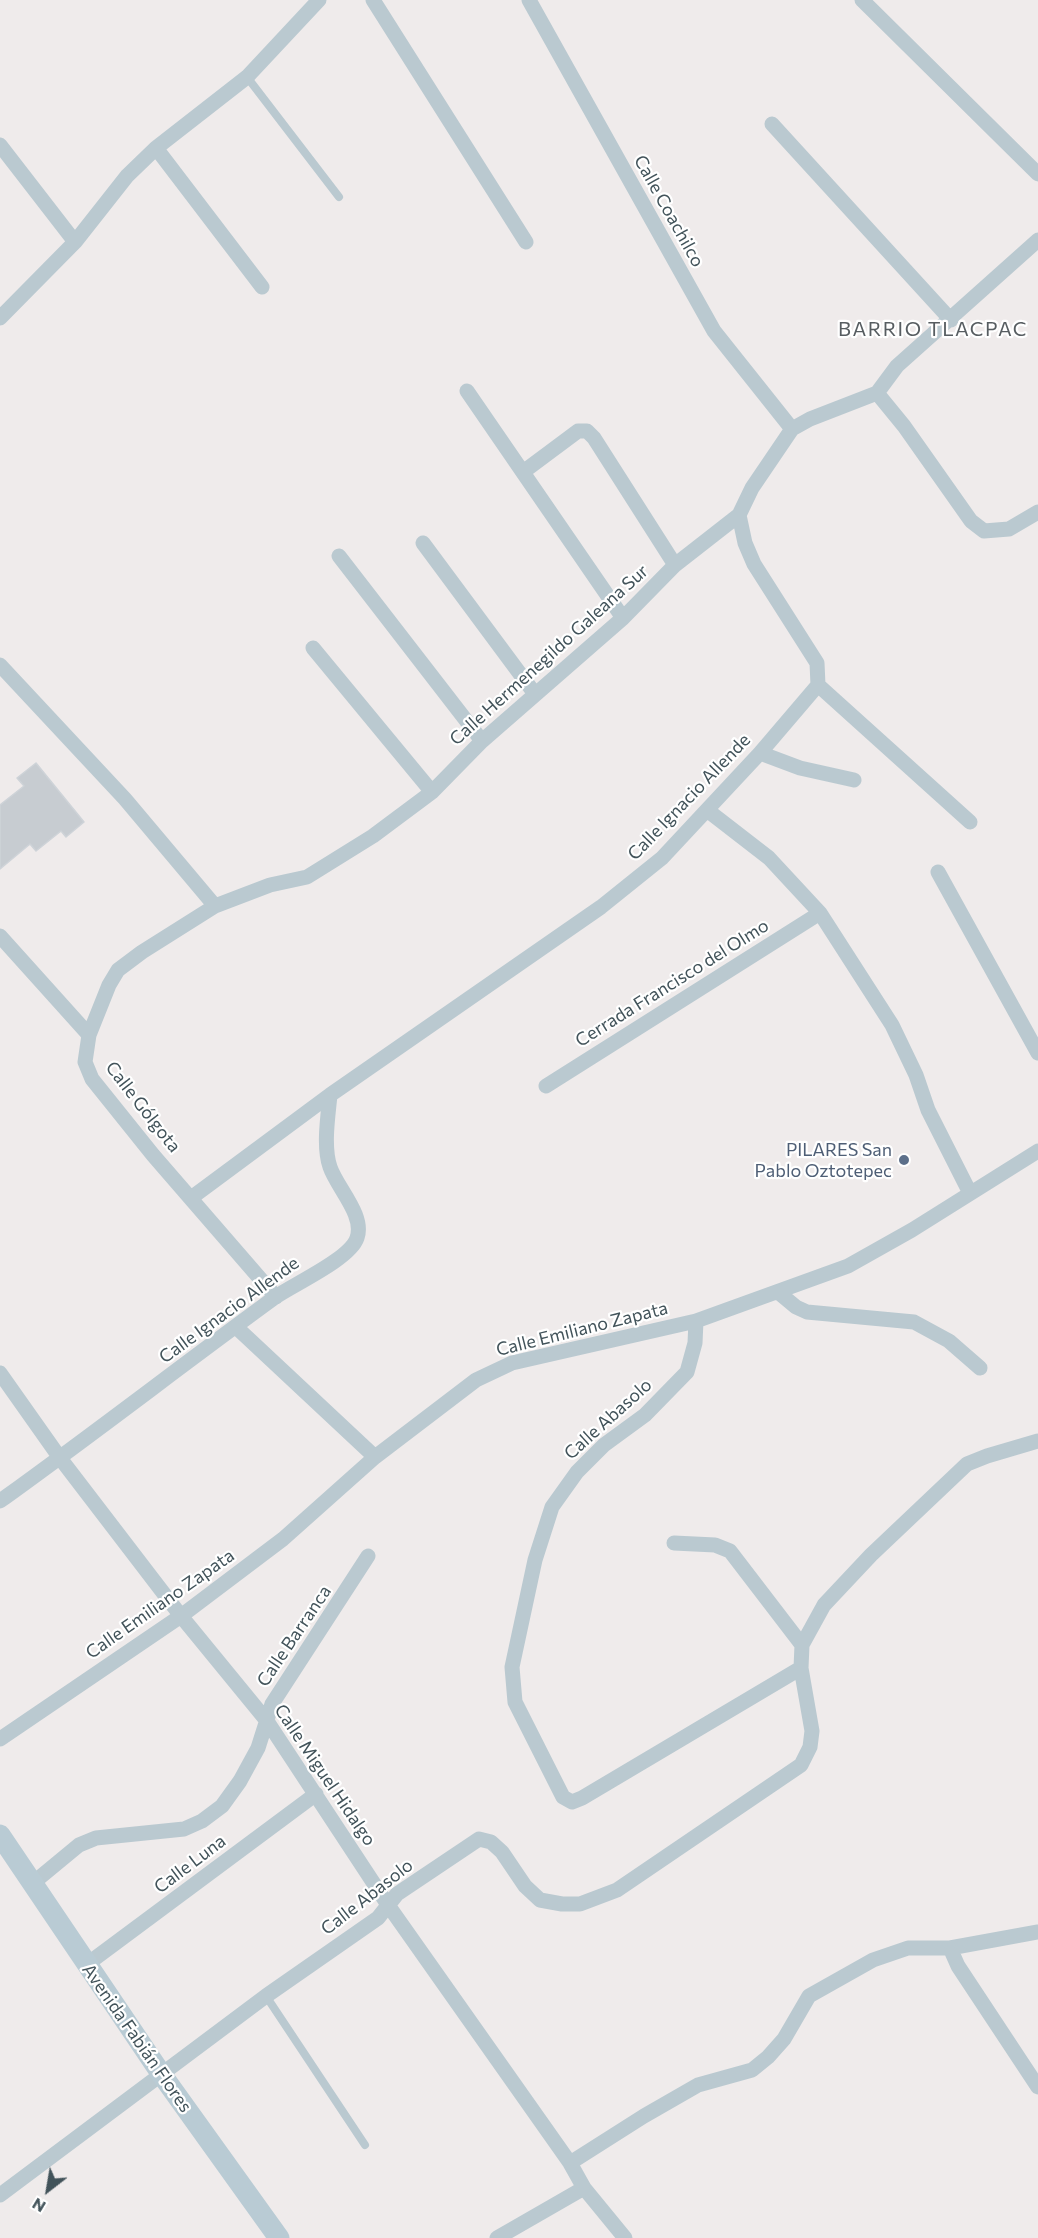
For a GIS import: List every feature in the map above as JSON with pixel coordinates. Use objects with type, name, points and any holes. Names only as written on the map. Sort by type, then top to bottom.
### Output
[{"type":"main road","name":"Avenida Fabián Flores","points":[[0,1836],[162,2075],[279,2238]]},
{"type":"street","points":[[0,318],[75,242],[127,176],[156,148],[247,77],[319,0]]},
{"type":"street","points":[[373,0],[526,242]]},
{"type":"street","name":"Calle Coachilco","points":[[529,0],[714,331],[792,429]]},
{"type":"street","points":[[862,0],[1038,174]]},
{"type":"street","points":[[772,124],[951,320]]},
{"type":"street","points":[[0,145],[75,242]]},
{"type":"street","points":[[156,148],[262,287]]},
{"type":"street","points":[[1038,240],[897,366],[877,393],[904,426],[971,521],[984,531],[1009,529],[1038,512]]},
{"type":"street","points":[[467,391],[623,618]]},
{"type":"street","name":"Calle Hermenegildo Galeana Sur","points":[[89,1035],[109,985],[118,970],[142,952],[215,906],[270,885],[308,877],[373,836],[432,792],[482,741],[623,618],[675,565],[739,514],[752,488],[792,429],[810,419],[877,393]]},
{"type":"street","points":[[523,472],[578,430],[587,431],[594,438],[675,565]]},
{"type":"street","points":[[739,514],[745,543],[754,564],[817,663],[818,685],[970,822]]},
{"type":"street","points":[[423,543],[535,694]]},
{"type":"street","points":[[339,556],[482,741]]},
{"type":"street","points":[[312,648],[432,792]]},
{"type":"street","points":[[0,665],[125,799],[215,906]]},
{"type":"street","name":"Calle Ignacio Allende","points":[[191,1198],[330,1095],[601,907],[662,858],[760,753],[818,685]]},
{"type":"street","points":[[760,753],[800,768],[854,780]]},
{"type":"street","points":[[707,810],[769,858],[820,913],[892,1025],[916,1075],[928,1110],[970,1193]]},
{"type":"street","points":[[938,872],[1038,1053]]},
{"type":"street","name":"Cerrada Francisco del Olmo","points":[[546,1086],[820,913]]},
{"type":"street","points":[[0,936],[89,1035]]},
{"type":"street","name":"Calle Gólgota","points":[[89,1035],[86,1062],[92,1079],[153,1155],[276,1297]]},
{"type":"street","name":"Calle Ignacio Allende","points":[[0,1501],[276,1297],[339,1258],[353,1246],[359,1226],[352,1206],[330,1167],[327,1132],[330,1095]]},
{"type":"street","name":"Calle Emiliano Zapata","points":[[0,1739],[181,1616],[283,1539],[375,1457],[476,1380],[512,1363],[696,1320],[848,1266],[912,1230],[1038,1151]]},
{"type":"street","points":[[778,1292],[796,1307],[807,1312],[914,1322],[948,1341],[980,1368]]},
{"type":"street","name":"Calle Abasolo","points":[[696,1320],[695,1343],[687,1372],[645,1415],[604,1445],[577,1472],[552,1507],[535,1560],[512,1667],[515,1702],[563,1797],[572,1802],[801,1668]]},
{"type":"street","points":[[236,1327],[375,1457]]},
{"type":"street","name":"Calle Miguel Hidalgo","points":[[0,1373],[60,1458],[181,1616],[267,1721],[388,1905],[570,2163],[584,2188],[625,2238]]},
{"type":"street","name":"Calle Abasolo","points":[[0,2195],[266,1996],[378,1918],[397,1894],[479,1839],[491,1842],[502,1852],[525,1886],[540,1900],[580,1904],[617,1890],[801,1765],[810,1747],[812,1731],[801,1668],[802,1646],[824,1605],[871,1555],[967,1464],[1038,1441]]},
{"type":"street","points":[[674,1543],[715,1545],[730,1551],[802,1646]]},
{"type":"street","name":"Calle Barranca","points":[[33,1883],[78,1845],[96,1838],[184,1829],[202,1821],[222,1806],[240,1781],[258,1748],[272,1704],[368,1556]]},
{"type":"street","name":"Calle Luna","points":[[86,1965],[316,1794]]},
{"type":"street","points":[[570,2163],[644,2116],[699,2085],[752,2070],[784,2039],[809,1996],[873,1960],[908,1948],[950,1948],[1036,1938]]},
{"type":"street","points":[[950,1948],[958,1966],[1038,2087]]},
{"type":"street","points":[[497,2238],[584,2188]]},
{"type":"lane","points":[[247,77],[339,197]]},
{"type":"lane","points":[[266,1996],[365,2145]]},
{"type":"building","points":[[36,763],[84,822],[66,837],[61,831],[36,851],[30,844],[0,869],[0,805],[24,786],[17,778]]},
{"type":"place","name":"PILARES San Pablo Oztotepec","points":[[904,1160]]},
{"type":"district","name":"BARRIO TLACPAC","points":[[933,329]]}]
